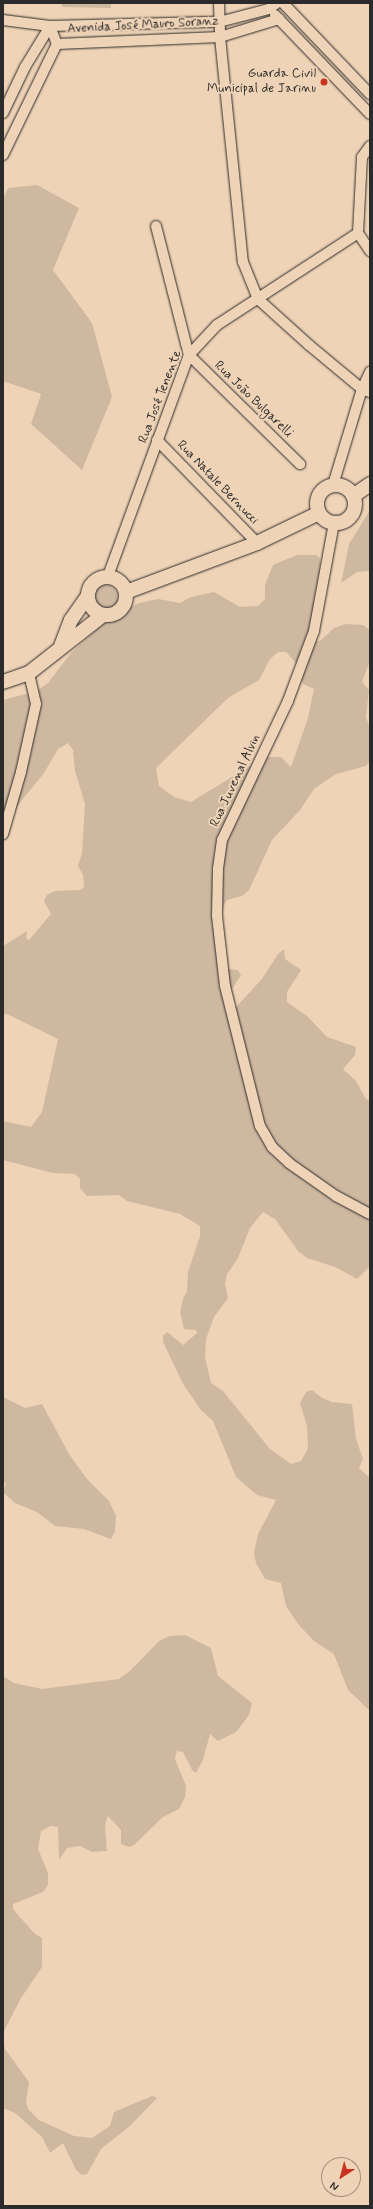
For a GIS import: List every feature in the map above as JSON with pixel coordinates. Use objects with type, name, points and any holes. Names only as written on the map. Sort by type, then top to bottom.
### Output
[{"type":"main road","points":[[353,496],[370,484]]},
{"type":"main road","points":[[333,485],[346,487],[353,496],[356,504],[352,516],[347,521],[334,524],[319,513],[319,495],[328,486],[333,485]]},
{"type":"main road","points":[[126,592],[257,543],[319,513]]},
{"type":"main road","points":[[3,682],[29,673],[61,646],[103,615],[116,613],[121,610],[126,598],[126,592],[120,581],[108,576],[96,580],[88,590],[88,596],[92,608],[103,615]]},
{"type":"main road","points":[[61,646],[71,620],[88,596]]},
{"type":"street","points":[[220,3],[220,37],[243,262],[258,299],[366,390]]},
{"type":"street","points":[[283,3],[370,94]]},
{"type":"street","points":[[270,5],[279,19],[325,65],[370,114]]},
{"type":"street","name":"Avenida José Mauro Soranz","points":[[3,114],[25,67],[50,26],[219,22],[270,5]]},
{"type":"street","name":"Avenida José Mauro Soranz","points":[[3,155],[57,44],[220,37],[279,19]]},
{"type":"street","points":[[3,20],[50,26],[57,44]]},
{"type":"street","points":[[325,65],[336,58]]},
{"type":"street","points":[[370,146],[362,157],[358,233],[370,252]]},
{"type":"street","points":[[156,226],[188,355]]},
{"type":"street","name":"Rua José Tenente","points":[[108,576],[188,355],[217,325],[358,233]]},
{"type":"street","name":"Rua João Bulgarelli","points":[[188,355],[300,464]]},
{"type":"street","points":[[333,485],[366,390],[370,372]]},
{"type":"street","name":"Rua Natale Bernucci","points":[[157,440],[257,543]]},
{"type":"street","name":"Rua Juvenal Alvin","points":[[334,524],[314,631],[288,701],[222,840],[218,868],[217,916],[225,986],[260,1126],[272,1147],[289,1163],[336,1196],[370,1214]]},
{"type":"street","points":[[3,834],[21,772],[36,704],[29,673]]},
{"type":"shaded area","points":[[62,3],[111,3],[111,8],[62,7]]},
{"type":"shaded area","points":[[37,185],[79,208],[53,270],[92,323],[112,397],[82,470],[31,424],[41,394],[3,381],[3,199],[8,188]]},
{"type":"shaded area","points":[[370,510],[370,571],[357,572],[341,583],[349,544]]},
{"type":"shaded area","points":[[297,555],[317,555],[320,559],[320,584],[314,631],[316,641],[320,641],[334,628],[345,624],[363,625],[370,630],[370,661],[362,682],[369,690],[366,717],[370,729],[370,761],[366,766],[336,774],[314,789],[300,810],[272,840],[249,890],[242,896],[227,900],[224,905],[221,914],[226,964],[229,969],[238,970],[241,975],[231,991],[231,1009],[236,1007],[262,979],[278,954],[284,949],[285,959],[301,970],[287,992],[287,1002],[307,1016],[327,1037],[356,1047],[355,1055],[343,1069],[356,1081],[366,1099],[370,1101],[370,1266],[357,1279],[335,1267],[307,1258],[298,1251],[275,1219],[263,1212],[250,1228],[238,1258],[227,1274],[225,1284],[228,1298],[214,1317],[206,1339],[205,1357],[211,1383],[223,1391],[270,1449],[291,1464],[301,1461],[308,1448],[307,1426],[300,1403],[306,1392],[312,1390],[322,1398],[332,1402],[352,1404],[356,1439],[363,1459],[359,1468],[370,1478],[370,1711],[348,1690],[334,1654],[314,1641],[298,1624],[286,1606],[281,1583],[265,1579],[256,1563],[254,1553],[258,1534],[276,1500],[257,1495],[236,1477],[213,1421],[201,1410],[183,1384],[163,1342],[163,1336],[167,1332],[183,1345],[197,1333],[196,1330],[184,1329],[180,1312],[183,1299],[187,1291],[188,1272],[200,1236],[200,1226],[180,1214],[127,1201],[119,1195],[87,1196],[80,1188],[80,1179],[75,1174],[53,1173],[3,1160],[3,1121],[31,1127],[42,1112],[58,1039],[7,1014],[3,1014],[3,946],[27,931],[26,938],[29,940],[51,914],[44,901],[47,895],[55,891],[80,890],[84,887],[83,875],[78,866],[82,853],[85,804],[75,771],[73,750],[68,743],[58,749],[44,773],[18,805],[3,840],[3,700],[37,691],[48,683],[71,653],[101,625],[122,611],[139,603],[158,599],[180,603],[191,597],[214,592],[240,607],[258,606],[265,599],[265,585],[273,565]],"holes":[[[278,652],[286,652],[296,663],[303,684],[314,689],[308,718],[291,767],[281,757],[257,757],[250,766],[191,802],[174,797],[159,786],[156,768],[228,698],[259,680],[270,659]]]},
{"type":"shaded area","points":[[105,585],[114,589],[118,598],[114,607],[105,611],[96,607],[92,598],[96,589]]},
{"type":"shaded area","points":[[3,1397],[25,1408],[42,1404],[69,1454],[87,1479],[109,1501],[116,1516],[115,1531],[111,1539],[84,1529],[55,1526],[37,1512],[15,1503],[3,1492],[6,1483],[3,1481]]},
{"type":"shaded area","points":[[185,1635],[211,1648],[218,1676],[252,1703],[249,1715],[236,1732],[218,1741],[210,1734],[203,1760],[196,1773],[192,1770],[183,1752],[177,1751],[175,1759],[186,1786],[185,1797],[179,1809],[163,1817],[134,1845],[129,1847],[121,1844],[121,1830],[108,1816],[105,1825],[107,1851],[92,1852],[80,1846],[67,1848],[59,1860],[58,1827],[51,1826],[41,1831],[38,1849],[48,1873],[48,1885],[43,1892],[13,1904],[13,1909],[35,1934],[42,1938],[42,1967],[21,1998],[3,2033],[3,1676],[14,1683],[42,1689],[119,1679],[131,1670],[159,1641],[170,1636]]},
{"type":"shaded area","points":[[3,2039],[5,2049],[29,2082],[26,2102],[28,2109],[39,2120],[74,2136],[92,2138],[110,2126],[114,2112],[152,2096],[157,2098],[130,2126],[101,2149],[87,2174],[82,2175],[76,2170],[63,2143],[50,2153],[42,2137],[15,2113],[3,2108]]},
{"type":"place","name":"Guarda Civil Municipal de Jarinu","points":[[324,82]]}]
